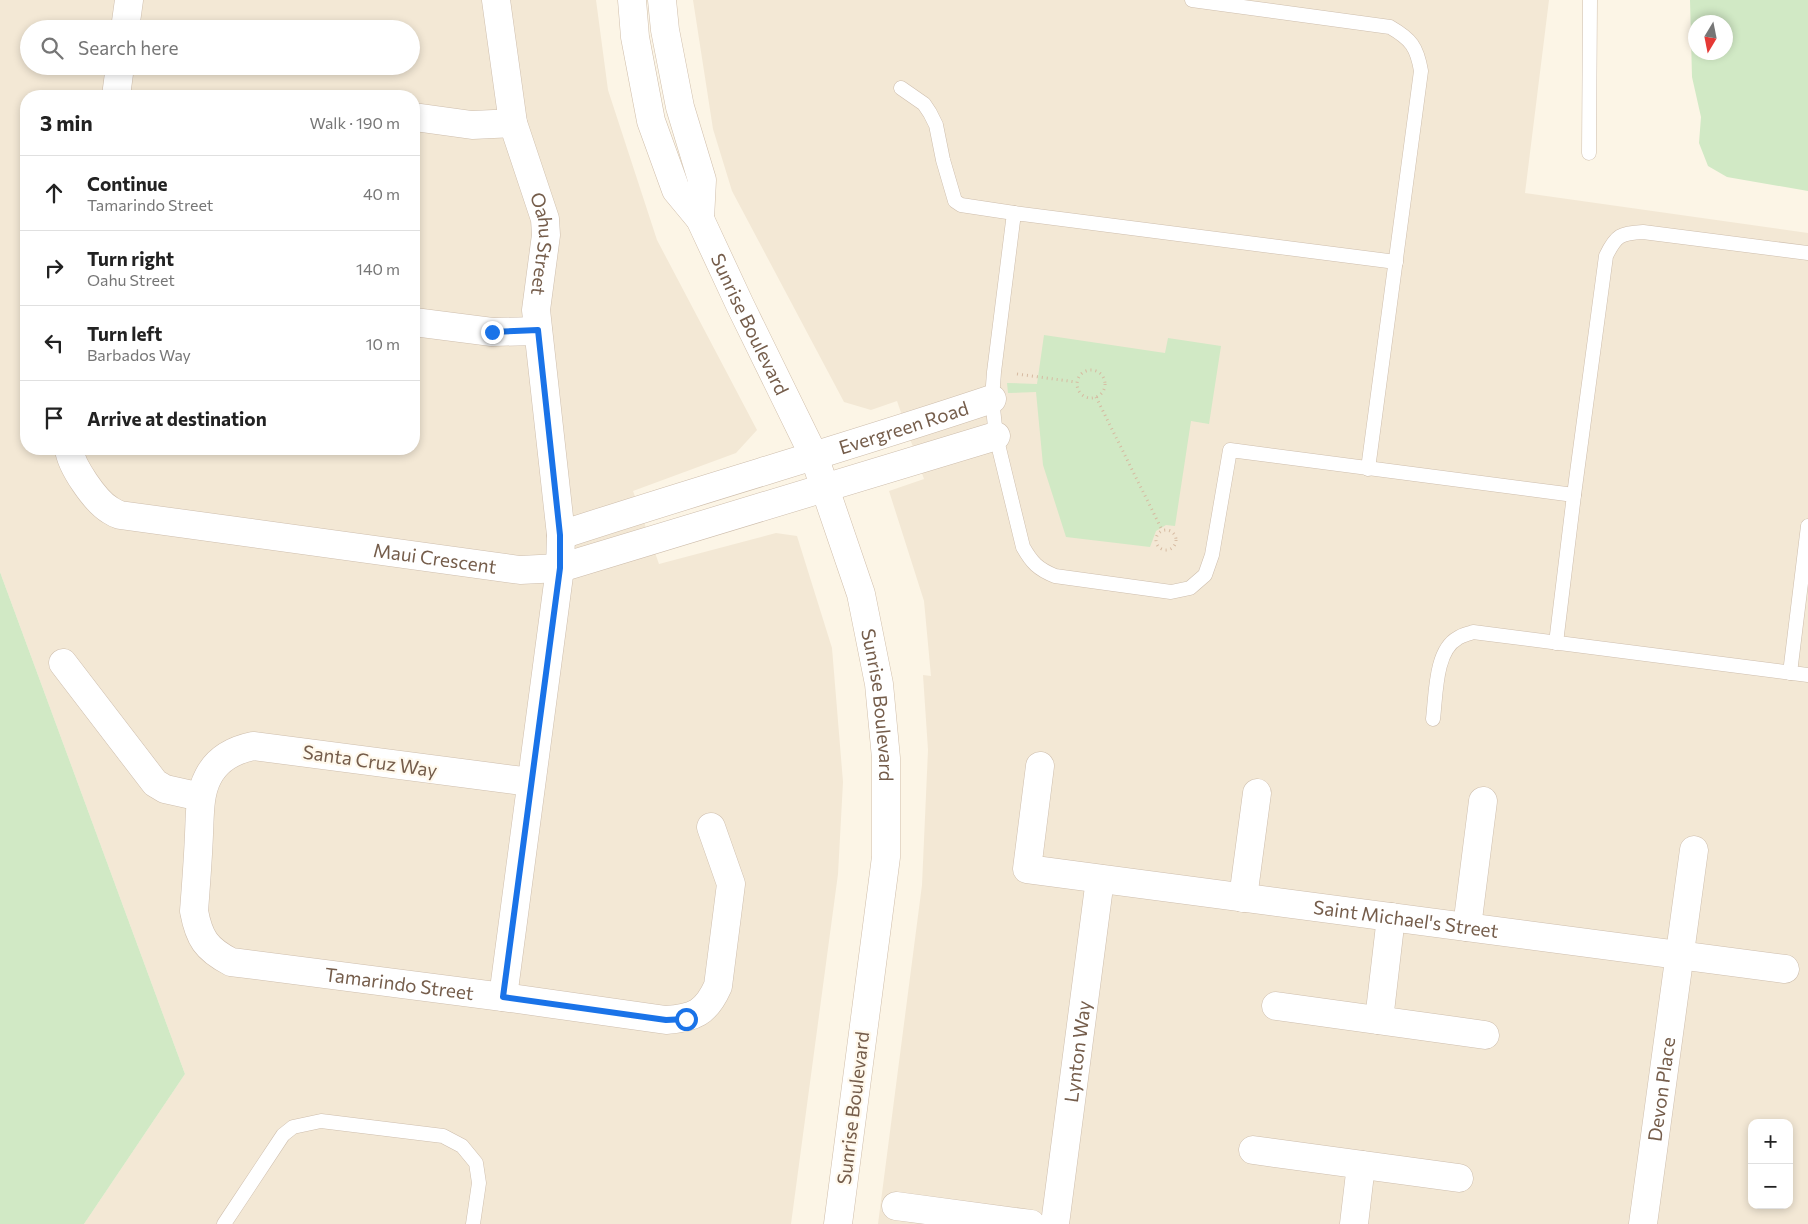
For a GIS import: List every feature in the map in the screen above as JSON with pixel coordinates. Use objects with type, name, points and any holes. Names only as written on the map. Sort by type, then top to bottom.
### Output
[{"type":"street","points":[[126,20],[128,0]]},
{"type":"street","name":"Oahu Street","points":[[496,0],[513,123],[545,219],[546,236],[536,310],[560,535],[560,568],[503,997]]},
{"type":"street","name":"Sunrise Boulevard","points":[[632,0],[635,37],[651,121],[676,190],[700,218],[740,305],[814,456],[861,594],[878,684],[886,758],[886,857],[838,1224]]},
{"type":"street","name":"Sunrise Boulevard","points":[[662,0],[665,30],[680,107],[702,180],[700,218]]},
{"type":"street","points":[[117,90],[119,75]]},
{"type":"street","points":[[420,118],[472,125],[513,123]]},
{"type":"street","points":[[420,323],[492,332],[538,330]]},
{"type":"street","name":"Evergreen Road","points":[[814,456],[907,428],[992,399]]},
{"type":"street","name":"Evergreen Road","points":[[825,488],[996,436]]},
{"type":"street","name":"Maui Crescent","points":[[71,455],[76,469],[95,496],[110,510],[120,515],[520,570],[560,568],[825,488]]},
{"type":"street","points":[[560,535],[814,456]]},
{"type":"street","points":[[63,663],[155,783],[165,789],[202,797]]},
{"type":"street","name":"Santa Cruz Way","points":[[215,766],[228,755],[240,749],[253,746],[531,782]]},
{"type":"street","name":"Tamarindo Street","points":[[215,766],[207,778],[202,797],[194,911],[197,927],[203,941],[215,954],[231,962],[666,1020],[686,1019],[702,1010],[712,999],[718,986],[731,884],[711,827]]},
{"type":"street","name":"Saint Michael's Street","points":[[1040,766],[1027,869],[1785,969]]},
{"type":"street","points":[[1243,898],[1257,794]]},
{"type":"street","points":[[1466,927],[1483,801]]},
{"type":"street","name":"Devon Place","points":[[1643,1224],[1694,850]]},
{"type":"street","name":"Lynton Way","points":[[1055,1224],[1100,878]]},
{"type":"street","points":[[1379,1020],[1391,917]]},
{"type":"street","points":[[1276,1006],[1485,1035]]},
{"type":"street","points":[[1253,1150],[1459,1178]]},
{"type":"street","points":[[1354,1224],[1361,1165]]},
{"type":"street","points":[[896,1206],[986,1221],[1031,1224]]},
{"type":"lane","points":[[1192,0],[1390,27],[1407,37],[1418,53],[1422,72],[1368,468]]},
{"type":"lane","points":[[1589,153],[1590,0]]},
{"type":"lane","points":[[902,88],[924,104],[930,113],[936,125],[955,201],[961,205],[1396,262]]},
{"type":"lane","points":[[1014,213],[992,399],[996,436],[1023,547],[1031,561],[1042,570],[1056,576],[1170,592],[1190,588],[1205,575],[1212,555],[1230,450],[1574,495]]},
{"type":"lane","points":[[1556,643],[1606,256],[1612,242],[1625,233],[1643,232],[1808,254]]},
{"type":"lane","points":[[1790,673],[1808,526]]},
{"type":"lane","points":[[1433,718],[1439,667],[1444,651],[1456,638],[1473,632],[1808,675]]},
{"type":"lane","points":[[224,1224],[283,1135],[293,1127],[320,1121],[443,1136],[462,1146],[476,1162],[478,1183],[473,1224]]},
{"type":"path","points":[[1090,369],[1102,374],[1105,380],[1105,387],[1102,393],[1096,397],[1090,398],[1080,393],[1076,388],[1078,375],[1083,371],[1090,369]]},
{"type":"path","points":[[1011,374],[1076,382]]},
{"type":"path","points":[[1096,397],[1162,530]]},
{"type":"path","points":[[1162,530],[1171,530],[1176,536],[1177,541],[1172,548],[1164,550],[1156,544],[1156,536],[1162,530]]},
{"type":"shaded area","points":[[0,0],[596,0],[608,90],[657,240],[757,430],[736,453],[633,491],[659,564],[776,533],[797,536],[832,648],[843,782],[838,874],[791,1224],[84,1224],[185,1074],[0,572]]},
{"type":"shaded area","points":[[693,0],[1549,0],[1525,193],[1808,233],[1808,1224],[878,1224],[922,885],[928,750],[923,675],[931,676],[924,601],[889,491],[924,479],[897,401],[871,410],[844,402],[732,191],[713,129]]},
{"type":"green space","points":[[1690,0],[1808,0],[1808,191],[1727,177],[1708,166],[1699,143],[1701,117],[1692,77],[1692,60],[1733,60],[1733,15],[1690,15]]},
{"type":"green space","points":[[1044,335],[1165,353],[1168,338],[1221,346],[1209,424],[1191,421],[1175,526],[1166,525],[1156,531],[1150,547],[1066,537],[1043,465],[1036,392],[1008,393],[1007,383],[1037,384]]},
{"type":"green space","points":[[0,572],[185,1074],[84,1224],[0,1224]]},
{"type":"route","points":[[492,332],[538,330],[560,535],[560,568],[503,997],[666,1020],[686,1019]]}]
